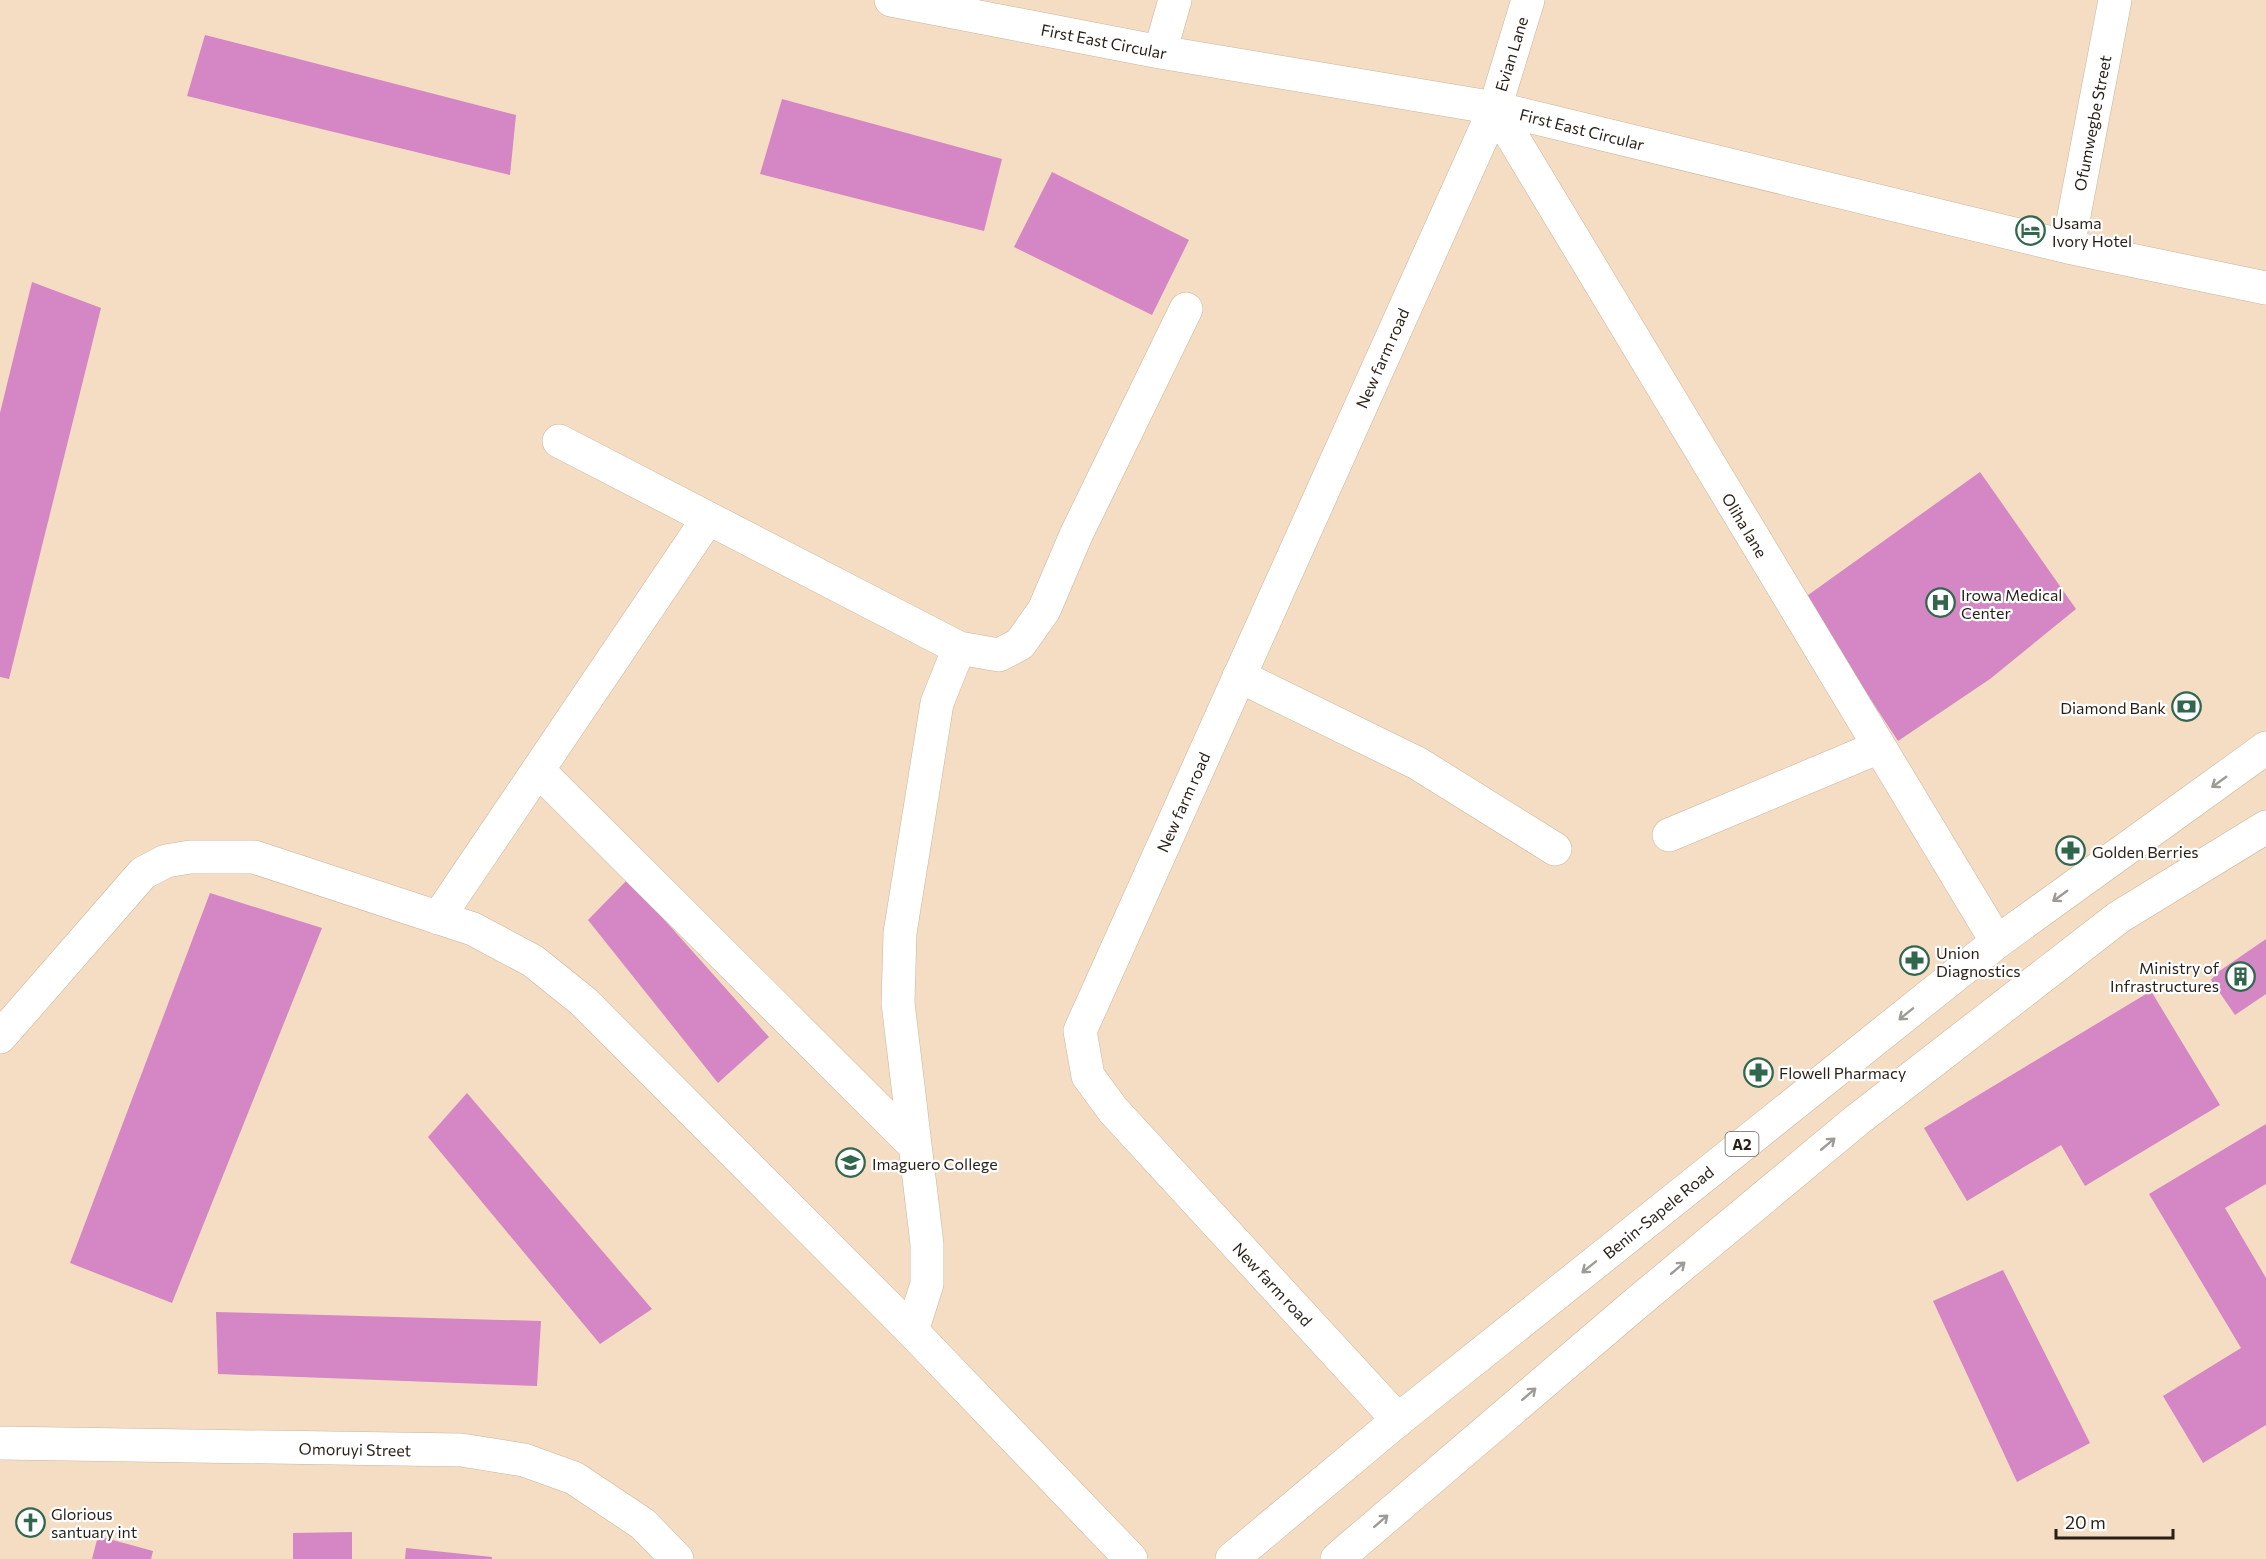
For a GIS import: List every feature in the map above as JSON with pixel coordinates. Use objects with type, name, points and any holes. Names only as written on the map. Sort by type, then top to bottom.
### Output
[{"type":"main road","name":"First East Circular","points":[[891,0],[1160,52],[1495,108],[2068,247],[2266,288]]},
{"type":"main road","points":[[1160,52],[1175,0]]},
{"type":"main road","name":"Evian Lane","points":[[1495,108],[1528,0]]},
{"type":"main road","name":"Ofumwegbe Street","points":[[2068,247],[2115,0]]},
{"type":"main road","name":"New farm road","points":[[1398,1420],[1113,1110],[1088,1076],[1080,1031],[1495,108]]},
{"type":"main road","name":"Oliha lane","points":[[1495,108],[1997,942]]},
{"type":"main road","points":[[559,441],[959,648],[999,656],[1020,644],[1044,610],[1076,535],[1186,309]]},
{"type":"main road","points":[[438,918],[708,520]]},
{"type":"main road","points":[[912,1331],[927,1284],[925,1216],[898,1003],[900,933],[938,703],[959,648]]},
{"type":"main road","points":[[1239,676],[1417,763],[1555,849]]},
{"type":"main road","points":[[1669,835],[1879,747]]},
{"type":"main road","name":"Benin-Sapele Road","points":[[1233,1559],[1398,1420],[1997,942],[2266,748]]},
{"type":"main road","points":[[539,771],[915,1146]]},
{"type":"main road","points":[[1337,1559],[1642,1298],[1866,1113],[2119,917],[2266,827]]},
{"type":"main road","points":[[0,1036],[143,873],[166,861],[190,857],[254,857],[473,929],[533,961],[584,1002],[912,1331],[1131,1559]]},
{"type":"main road","name":"Omoruyi Street","points":[[0,1443],[460,1450],[524,1460],[574,1478],[643,1524],[677,1559]]},
{"type":"building","points":[[205,35],[516,115],[510,175],[187,96]]},
{"type":"building","points":[[782,99],[1002,159],[984,231],[760,174]]},
{"type":"building","points":[[1052,172],[1189,240],[1152,315],[1014,247]]},
{"type":"building","points":[[32,282],[101,308],[9,679],[0,677],[0,413]]},
{"type":"building","name":"Irowa Medical Center","points":[[1980,472],[2076,609],[1990,679],[1898,741],[1804,598]]},
{"type":"building","points":[[628,879],[769,1037],[718,1083],[588,920]]},
{"type":"building","points":[[210,893],[322,928],[172,1303],[70,1263]]},
{"type":"building","name":"Ministry of Infrastructures","points":[[2266,939],[2266,994],[2235,1015],[2211,980],[2218,972]]},
{"type":"building","points":[[2151,991],[2220,1105],[2085,1186],[2061,1145],[1967,1201],[1924,1128]]},
{"type":"building","points":[[467,1093],[652,1309],[600,1344],[428,1137]]},
{"type":"building","points":[[2266,1124],[2266,1184],[2225,1208],[2266,1278],[2266,1425],[2203,1463],[2163,1396],[2241,1348],[2149,1194]]},
{"type":"building","points":[[2003,1270],[2090,1443],[2017,1482],[1933,1301]]},
{"type":"building","points":[[216,1312],[541,1321],[537,1386],[218,1374]]},
{"type":"building","points":[[352,1532],[352,1559],[293,1559],[293,1533]]},
{"type":"building","points":[[98,1536],[153,1551],[151,1559],[92,1559]]},
{"type":"building","points":[[406,1548],[492,1557],[492,1559],[405,1559]]},
{"type":"place","name":"Usama Ivory Hotel","points":[[2031,231]]},
{"type":"place","name":"Irowa Medical Center","points":[[1940,603]]},
{"type":"place","name":"Diamond Bank","points":[[2187,707]]},
{"type":"place","name":"Golden Berries","points":[[2071,851]]},
{"type":"place","name":"Union Diagnostics","points":[[1915,961]]},
{"type":"place","name":"Ministry of Infrastructures","points":[[2240,976]]},
{"type":"place","name":"Flowell Pharmacy","points":[[1758,1072]]},
{"type":"place","name":"Imaguero College","points":[[851,1163]]},
{"type":"place","name":"Glorious santuary int","points":[[30,1522]]}]
